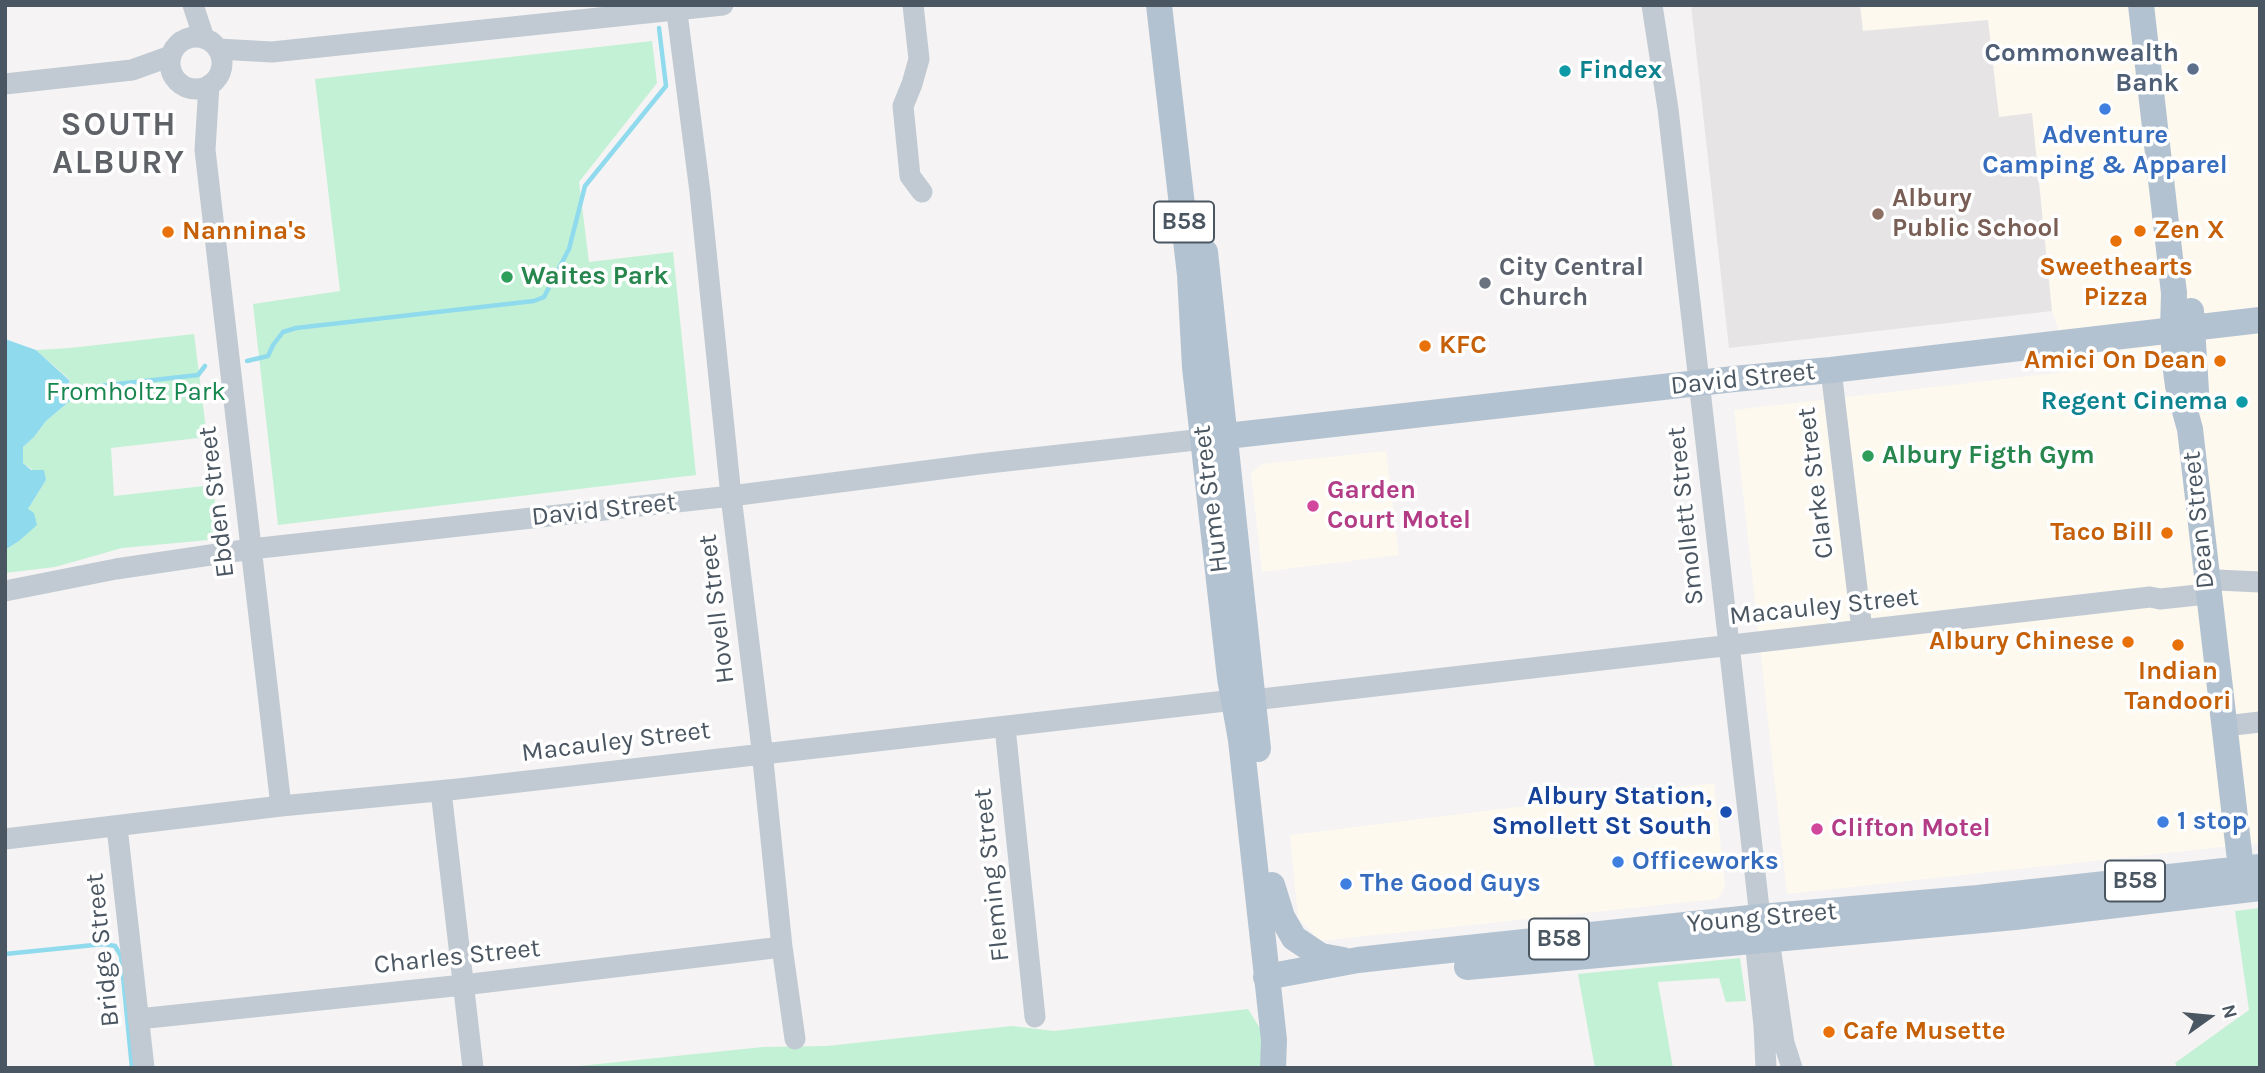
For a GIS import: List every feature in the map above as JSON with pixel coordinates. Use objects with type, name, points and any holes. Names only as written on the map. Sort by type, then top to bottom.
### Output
[{"type":"main road","name":"Hume Street","points":[[1159,5],[1190,275],[1195,367],[1215,438]]},
{"type":"main road","name":"Hume Street","points":[[1177,5],[1215,438],[1244,700],[1272,885],[1275,983]]},
{"type":"main road","name":"Dean Street","points":[[2141,5],[2174,293],[2183,329]]},
{"type":"main road","name":"Dean Street","points":[[2152,5],[2174,205],[2183,243],[2183,329],[2178,386],[2190,429],[2212,586],[2239,725],[2252,877]]},
{"type":"main road","name":"David Street","points":[[1215,438],[2260,320]]},
{"type":"main road","name":"Hume Street","points":[[1244,700],[1241,740],[1275,983]]},
{"type":"main road","name":"Young Street","points":[[1275,983],[1383,975],[1761,932],[1978,898],[2252,877]]},
{"type":"main road","name":"B58","points":[[1272,885],[1282,917],[1294,938],[1304,947],[1321,956],[1358,960]]},
{"type":"main road","name":"Young Street","points":[[1275,983],[1358,960],[1761,932]]},
{"type":"main road","points":[[1273,1068],[1275,983]]},
{"type":"main road","points":[[1275,983],[1292,1068]]},
{"type":"street","points":[[184,5],[194,46]]},
{"type":"street","points":[[193,5],[194,46]]},
{"type":"street","points":[[5,85],[132,70],[194,46],[272,52],[723,5]]},
{"type":"street","points":[[913,5],[919,59],[903,106],[911,176],[922,192]]},
{"type":"street","name":"Smollett Street","points":[[1652,5],[1668,109],[1761,932]]},
{"type":"street","name":"Smollett Street","points":[[1661,5],[1668,109]]},
{"type":"street","name":"Hovell Street","points":[[676,8],[700,192],[731,496],[763,753],[782,947],[795,1039]]},
{"type":"street","name":"Ebden Street","points":[[205,150],[214,81],[222,63],[194,46],[170,69],[182,84],[205,150],[281,806]]},
{"type":"street","points":[[132,70],[198,89],[272,52]]},
{"type":"street","name":"Clarke Street","points":[[1831,370],[1862,631]]},
{"type":"street","name":"David Street","points":[[5,591],[116,569],[251,549],[731,496],[988,463],[1215,438]]},
{"type":"street","name":"Macauley Street","points":[[5,839],[2150,597],[2161,598],[2212,586],[2256,582]]},
{"type":"street","name":"Fleming Street","points":[[1005,727],[1035,1017]]},
{"type":"street","points":[[441,791],[472,1068]]},
{"type":"street","name":"Bridge Street","points":[[117,827],[144,1068]]},
{"type":"street","points":[[1761,932],[1766,1068]]},
{"type":"street","points":[[1761,932],[1792,1068]]},
{"type":"street","name":"Charles Street","points":[[138,1019],[463,985],[782,947]]},
{"type":"shaded area","name":"Albury Public School","points":[[1691,5],[1860,5],[1863,31],[1988,20],[1999,117],[2032,113],[2052,311],[1729,348]]},
{"type":"shaded area","points":[[1860,5],[2260,5],[2260,843],[1787,894],[1734,410],[2073,371],[2052,311],[2032,114],[1999,117],[1988,20],[1862,31]]},
{"type":"shaded area","points":[[1386,451],[1399,555],[1262,572],[1251,473],[1262,464]]},
{"type":"shaded area","points":[[1714,783],[1725,886],[1718,899],[1320,941],[1298,918],[1290,835]]},
{"type":"green space","name":"Waites Park","points":[[652,41],[657,83],[579,182],[589,262],[673,252],[696,475],[278,525],[253,304],[340,291],[315,79]]},
{"type":"green space","name":"Fromholtz Park","points":[[194,334],[207,437],[111,448],[114,496],[213,485],[219,539],[122,548],[55,567],[5,573],[5,550],[19,541],[28,509],[46,480],[23,463],[23,447],[46,421],[71,400],[69,379],[36,350]]},
{"type":"green space","points":[[2260,908],[2260,1068],[2178,1068],[2175,1063],[2249,1010],[2235,911]]},
{"type":"green space","points":[[1740,958],[1746,1001],[1726,1002],[1719,978],[1658,982],[1673,1068],[1595,1068],[1578,974]]},
{"type":"green space","points":[[1248,1009],[1261,1030],[1261,1068],[560,1068],[763,1047],[827,1046],[1012,1026],[1054,1031]]},
{"type":"water","points":[[5,339],[36,350],[69,380],[71,400],[46,421],[23,447],[23,463],[31,470],[44,470],[46,480],[28,509],[34,513],[37,525],[5,550]]},
{"type":"waterway","points":[[247,361],[268,356],[283,332],[296,328],[534,301],[544,297],[569,249],[585,186],[666,86],[659,28]]},
{"type":"waterway","points":[[66,396],[82,388],[198,375],[205,366]]},
{"type":"waterway","points":[[5,954],[104,944],[115,946],[121,956],[132,1068]]},
{"type":"place","name":"Commonwealth Bank","points":[[2193,69]]},
{"type":"place","name":"Findex","points":[[1565,71]]},
{"type":"place","name":"Adventure Camping & Apparel","points":[[2105,109]]},
{"type":"place","name":"Albury Public School","points":[[1878,214]]},
{"type":"place","name":"Zen X","points":[[2140,231]]},
{"type":"place","name":"Nannina's","points":[[168,232]]},
{"type":"place","name":"Sweethearts Pizza","points":[[2116,241]]},
{"type":"place","name":"Waites Park","points":[[507,277]]},
{"type":"place","name":"City Central Church","points":[[1485,283]]},
{"type":"place","name":"KFC","points":[[1425,346]]},
{"type":"place","name":"Amici On Dean","points":[[2220,361]]},
{"type":"place","name":"Regent Cinema","points":[[2242,402]]},
{"type":"place","name":"Albury Figth Gym","points":[[1868,456]]},
{"type":"place","name":"Garden Court Motel","points":[[1313,506]]},
{"type":"place","name":"Taco Bill","points":[[2167,533]]},
{"type":"place","name":"Albury Chinese","points":[[2128,642]]},
{"type":"place","name":"Indian Tandoori","points":[[2178,645]]},
{"type":"place","name":"Albury Station, Smollett St South","points":[[1726,812]]},
{"type":"place","name":"1 stop","points":[[2163,822]]},
{"type":"place","name":"Clifton Motel","points":[[1817,829]]},
{"type":"place","name":"Officeworks","points":[[1618,862]]},
{"type":"place","name":"The Good Guys","points":[[1346,884]]},
{"type":"place","name":"Cafe Musette","points":[[1829,1032]]},
{"type":"district","name":"SOUTH ALBURY","points":[[119,145]]}]
